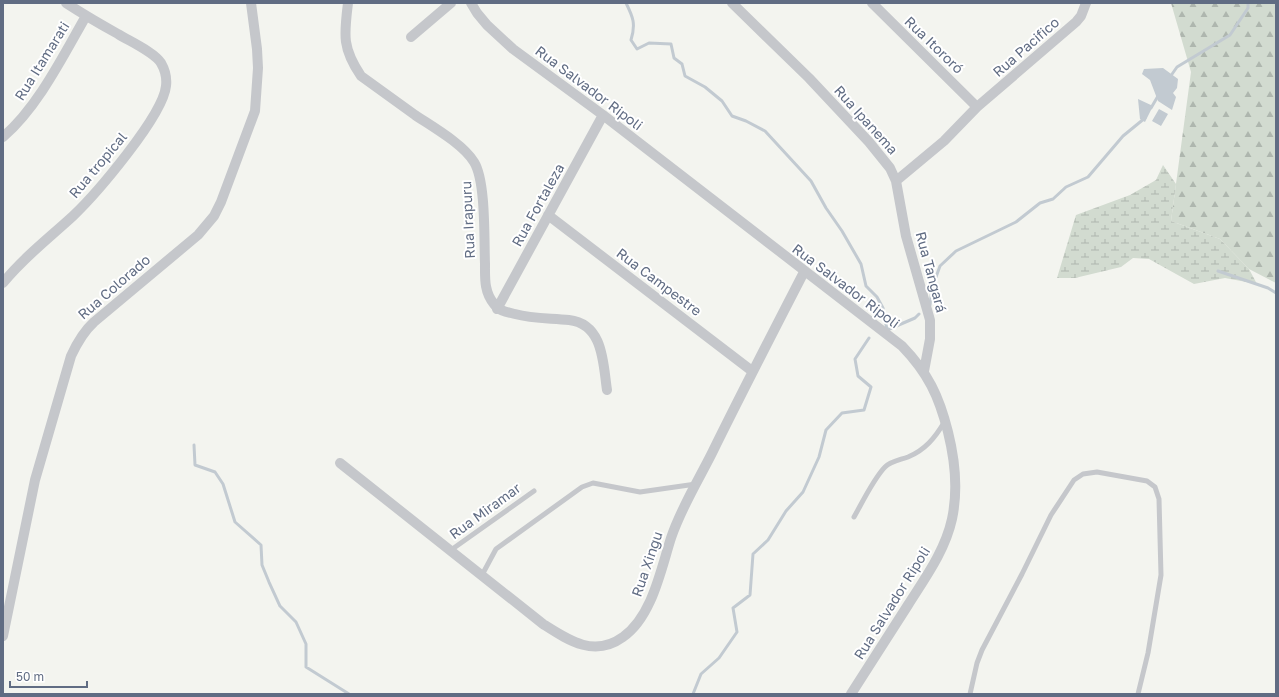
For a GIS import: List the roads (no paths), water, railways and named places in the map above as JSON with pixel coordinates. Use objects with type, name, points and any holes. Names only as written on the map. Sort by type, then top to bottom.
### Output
[{"type":"street","name":"Rua tropical","points":[[3,283],[33,251],[74,215],[99,187],[134,144],[153,116],[164,95],[166,76],[164,68],[159,61],[144,49],[66,3]]},
{"type":"street","name":"Rua Colorado","points":[[3,636],[35,480],[71,356],[79,340],[85,330],[94,322],[198,235],[214,216],[221,202],[255,111],[258,68],[251,3]]},
{"type":"street","name":"Rua Irapuru","points":[[348,3],[345,24],[345,42],[352,62],[361,76],[456,144],[467,153],[479,171],[482,191],[485,285],[492,303],[497,309]]},
{"type":"street","points":[[411,37],[451,3]]},
{"type":"street","name":"Rua Salvador Ripoli","points":[[472,3],[477,13],[498,36],[603,115],[804,272],[902,346],[924,371],[940,403],[953,452],[956,488],[952,519],[945,541],[933,566],[851,694]]},
{"type":"street","name":"Rua Ipanema","points":[[732,3],[809,78],[869,142],[890,168],[896,181]]},
{"type":"street","name":"Rua Itororó","points":[[872,3],[977,107]]},
{"type":"street","name":"Rua Pacifico","points":[[977,107],[1076,22],[1081,16],[1086,3]]},
{"type":"street","name":"Rua Itamarati","points":[[3,137],[20,121],[32,106],[86,16]]},
{"type":"street","points":[[896,181],[944,140],[977,107]]},
{"type":"street","name":"Rua Fortaleza","points":[[497,309],[603,115]]},
{"type":"street","name":"Rua Tangará","points":[[896,181],[906,236],[930,320],[930,339],[924,371]]},
{"type":"street","name":"Rua Campestre","points":[[548,216],[752,371]]},
{"type":"street","name":"Rua Xingu","points":[[340,463],[543,624],[568,639],[585,646],[602,646],[614,642],[624,637],[636,625],[651,599],[676,523],[752,371],[804,272]]},
{"type":"street","points":[[497,309],[526,318],[570,320],[580,322],[598,339],[602,353],[607,390]]},
{"type":"lane","points":[[854,517],[886,467],[896,460],[914,454],[925,448],[936,435],[945,420]]},
{"type":"lane","points":[[970,694],[977,663],[982,650],[1059,502],[1074,480],[1083,474],[1097,472],[1147,481],[1155,487],[1159,500],[1161,574],[1148,653],[1138,694]]},
{"type":"lane","points":[[482,575],[496,549],[582,488],[593,483],[640,492],[696,484]]},
{"type":"lane","name":"Rua Miramar","points":[[451,550],[534,491]]},
{"type":"waterway","points":[[626,3],[633,21],[631,40],[637,49],[649,43],[671,44],[674,58],[682,64],[685,76],[705,87],[722,101],[732,116],[746,121],[765,131],[811,181],[861,264],[866,286],[877,297],[883,308],[887,330],[915,318],[919,314]]},
{"type":"waterway","points":[[1170,77],[1177,67],[1230,35],[1248,8],[1248,3]]},
{"type":"waterway","points":[[1151,108],[1158,96]]},
{"type":"waterway","points":[[930,305],[932,288],[940,266],[956,251],[1016,222],[1040,203],[1053,199],[1066,187],[1088,177],[1123,136],[1145,118]]},
{"type":"waterway","points":[[1218,271],[1268,288],[1276,293]]},
{"type":"waterway","points":[[693,694],[701,674],[719,658],[737,632],[733,608],[750,595],[753,554],[768,540],[786,511],[803,492],[819,457],[826,430],[842,413],[864,410],[871,387],[858,376],[855,359],[869,338]]},
{"type":"waterway","points":[[194,445],[195,465],[215,472],[223,484],[235,522],[261,545],[262,565],[269,582],[280,606],[296,622],[306,644],[306,667],[349,694]]}]
